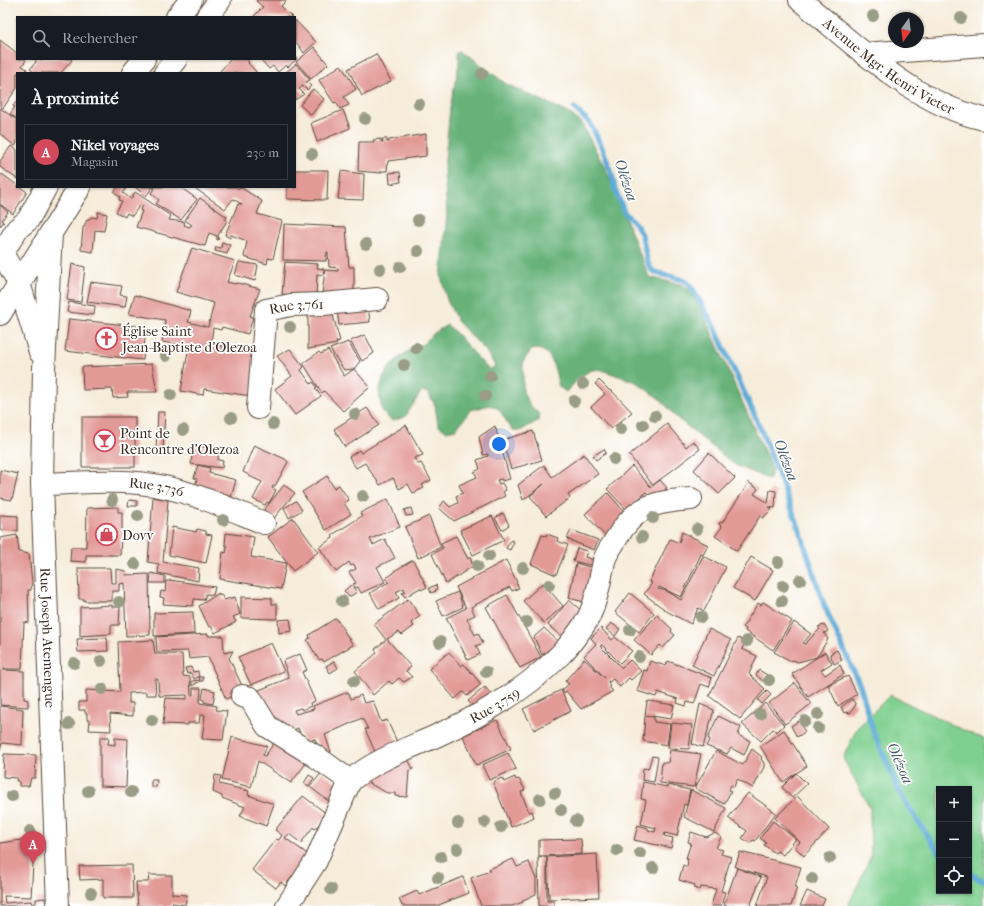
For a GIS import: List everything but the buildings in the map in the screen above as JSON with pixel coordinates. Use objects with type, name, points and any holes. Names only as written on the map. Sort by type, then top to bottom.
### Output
[{"type":"street","points":[[179,16],[191,0]]},
{"type":"street","points":[[209,16],[220,0]]},
{"type":"street","name":"Avenue Mgr. Henri Vieter","points":[[800,0],[864,54],[914,90],[966,115],[984,119]]},
{"type":"street","points":[[864,54],[984,45]]},
{"type":"street","points":[[134,72],[143,60]]},
{"type":"street","points":[[167,72],[175,60]]},
{"type":"street","points":[[1,255],[17,229],[28,220],[45,188]]},
{"type":"street","points":[[0,314],[79,188]]},
{"type":"street","name":"Rue Joseph Atemengue","points":[[51,233],[44,368],[42,484],[58,906]]},
{"type":"street","name":"Rue Joseph Atemengue","points":[[1,255],[19,283],[44,368]]},
{"type":"street","name":"Rue 3.761","points":[[258,408],[266,310],[291,305],[323,304],[377,299]]},
{"type":"street","name":"Rue 3.736","points":[[42,484],[125,482],[164,487],[198,497],[264,523]]},
{"type":"street","name":"Rue 3.759","points":[[350,781],[360,773],[388,757],[485,712],[515,693],[538,675],[560,655],[586,621],[598,589],[605,558],[621,531],[635,514],[652,505],[666,501],[691,499]]},
{"type":"street","points":[[242,696],[250,698],[267,726],[315,756],[350,781],[316,861],[286,906]]},
{"type":"green space","points":[[462,50],[506,84],[573,116],[582,124],[607,172],[649,277],[683,285],[693,293],[772,469],[770,478],[768,479],[735,465],[677,418],[661,400],[636,382],[599,369],[589,371],[580,377],[566,392],[559,387],[552,361],[544,352],[538,350],[531,350],[523,362],[523,392],[530,405],[539,414],[539,420],[520,431],[512,430],[499,409],[490,405],[471,410],[456,429],[446,431],[438,425],[435,405],[428,393],[422,391],[405,417],[392,421],[382,412],[379,391],[384,375],[394,362],[408,351],[423,344],[434,333],[447,325],[486,367],[490,370],[495,366],[486,351],[458,322],[447,300],[441,276],[447,214],[444,170],[450,108],[459,64],[459,51]]},
{"type":"green space","points":[[890,695],[976,736],[984,738],[984,906],[848,906],[871,856],[870,808],[843,758],[857,728]]},
{"type":"waterway","name":"Olézoa","points":[[574,108],[590,123],[603,150],[624,212],[637,226],[642,235],[650,268],[654,272],[683,280],[688,283],[715,328],[762,432],[799,528],[824,605],[860,686],[873,731],[902,797],[936,848]]},
{"type":"waterway","name":"Olézoa","points":[[972,874],[979,879],[984,880]]},
{"type":"place","name":"Église Saint Jean-Baptiste d'Olezoa","points":[[106,339]]},
{"type":"place","name":"Point de Rencontre d'Olezoa","points":[[104,441]]},
{"type":"place","name":"Dovv","points":[[106,535]]},
{"type":"place","name":"Nikel voyages","points":[[33,864]]}]
